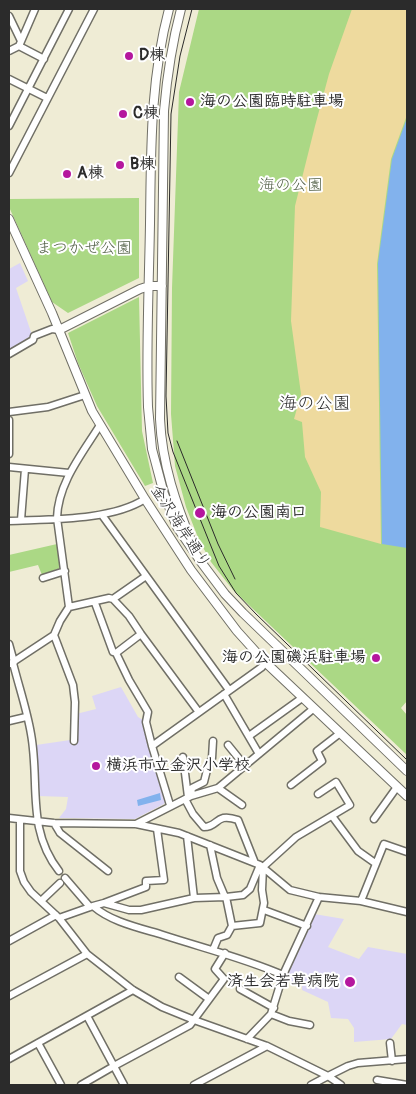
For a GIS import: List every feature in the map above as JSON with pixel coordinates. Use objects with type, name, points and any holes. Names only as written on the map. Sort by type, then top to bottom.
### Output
[{"type":"street","points":[[9,51],[20,44],[35,9]]},
{"type":"street","points":[[9,126],[69,9]]},
{"type":"street","points":[[9,173],[94,9]]},
{"type":"street","points":[[169,9],[162,37],[152,105],[147,384],[152,449],[161,484],[177,527],[225,594],[407,771]]},
{"type":"street","points":[[181,9],[173,38],[164,111],[160,405],[162,446],[170,482],[178,509],[201,562]]},
{"type":"street","points":[[9,16],[20,44],[44,59]]},
{"type":"street","points":[[9,79],[47,98]]},
{"type":"street","name":"金沢海岸通り","points":[[9,219],[59,330],[85,395],[100,425],[145,499],[208,594],[237,631],[265,662],[339,734],[407,796]]},
{"type":"street","points":[[9,354],[33,340],[34,336],[52,329],[59,330],[140,289],[149,286],[162,286]]},
{"type":"street","points":[[9,412],[48,407],[85,395]]},
{"type":"street","points":[[9,420],[9,454]]},
{"type":"street","points":[[12,663],[54,635],[69,607],[57,518],[60,498],[69,473],[100,425]]},
{"type":"street","points":[[9,467],[69,473]]},
{"type":"street","points":[[21,520],[25,469]]},
{"type":"street","points":[[9,520],[102,515],[128,509],[145,499]]},
{"type":"street","points":[[102,515],[226,692],[259,754]]},
{"type":"street","points":[[43,578],[65,571]]},
{"type":"street","points":[[113,599],[146,576]]},
{"type":"street","points":[[69,607],[108,598],[113,599],[129,616],[198,711]]},
{"type":"street","points":[[95,602],[113,652],[116,653],[148,712],[146,722],[170,805]]},
{"type":"street","points":[[116,653],[141,634]]},
{"type":"street","points":[[54,635],[73,685],[75,702],[74,741]]},
{"type":"street","points":[[9,644],[12,663],[32,735],[36,821],[49,858],[59,871]]},
{"type":"street","points":[[152,746],[198,711],[262,667],[265,662]]},
{"type":"street","points":[[249,736],[302,698]]},
{"type":"street","points":[[136,824],[188,797],[218,788],[313,709]]},
{"type":"street","points":[[9,721],[26,717]]},
{"type":"street","points":[[291,785],[322,760],[316,751],[339,734]]},
{"type":"street","points":[[188,797],[192,788],[204,782],[212,758],[213,741]]},
{"type":"street","points":[[228,745],[245,766]]},
{"type":"street","points":[[183,757],[188,797],[193,814],[204,827],[208,827],[221,817],[228,816],[238,820],[259,865],[264,904],[260,923],[232,926]]},
{"type":"street","points":[[104,903],[129,910],[141,910],[194,898],[226,897],[243,894],[250,889],[259,865],[296,837],[350,805],[336,782],[318,794]]},
{"type":"street","points":[[374,820],[397,787]]},
{"type":"street","points":[[218,788],[242,805]]},
{"type":"street","points":[[332,816],[358,851],[375,863]]},
{"type":"street","points":[[9,818],[54,823],[136,824],[157,828],[210,844],[259,865],[290,890],[319,897],[360,901],[407,912]]},
{"type":"street","points":[[20,820],[20,871],[31,892],[57,916],[87,954],[134,990],[162,1007],[267,1046],[328,1076],[341,1085]]},
{"type":"street","points":[[54,823],[60,833],[108,871]]},
{"type":"street","points":[[9,941],[57,916],[104,903],[146,887],[146,880],[164,880],[157,828]]},
{"type":"street","points":[[187,836],[194,898]]},
{"type":"street","points":[[210,844],[217,878],[226,897],[232,926],[227,935],[218,938],[213,950]]},
{"type":"street","points":[[360,901],[384,844],[407,852]]},
{"type":"street","points":[[41,901],[62,880],[101,913],[188,944],[225,953],[283,976]]},
{"type":"street","points":[[247,1038],[272,1011],[283,976],[319,897]]},
{"type":"street","points":[[264,910],[307,926]]},
{"type":"street","points":[[81,1085],[190,1025],[224,979],[215,969],[225,953]]},
{"type":"street","points":[[9,996],[87,954]]},
{"type":"street","points":[[178,977],[209,999]]},
{"type":"street","points":[[240,988],[272,1011],[310,1025]]},
{"type":"street","points":[[9,1058],[134,990]]},
{"type":"street","points":[[87,1016],[124,1085]]},
{"type":"street","points":[[38,1042],[61,1085]]},
{"type":"street","points":[[390,1043],[392,1060]]},
{"type":"street","points":[[194,1085],[267,1046]]},
{"type":"street","points":[[312,1085],[348,1066],[358,1063],[407,1059]]},
{"type":"street","points":[[377,1080],[407,1085]]},
{"type":"shaded area","points":[[20,263],[28,281],[16,288],[32,335],[9,350],[9,269]]},
{"type":"shaded area","name":"横浜市立金沢小学校","points":[[121,687],[138,717],[143,720],[149,748],[166,801],[164,804],[135,819],[59,818],[66,809],[68,797],[38,796],[36,745],[77,739],[76,714],[96,709],[92,696]]},
{"type":"shaded area","name":"済生会若草病院","points":[[314,914],[344,919],[328,947],[359,959],[368,947],[407,954],[407,1025],[402,1024],[391,1039],[354,1042],[354,1028],[348,1019],[331,1018],[328,1002],[302,990],[302,986],[283,978]]},
{"type":"green space","name":"海の公園","points":[[199,9],[407,9],[407,701],[401,708],[407,715],[407,755],[233,590],[211,562],[199,540],[186,507],[175,466],[171,414],[172,288],[179,92]]},
{"type":"green space","name":"まつかぜ公園","points":[[139,198],[139,278],[68,313],[52,302],[9,207],[9,199]]},
{"type":"green space","name":"まつかぜ公園","points":[[139,297],[142,431],[153,483],[145,486],[97,406],[78,363],[68,333]]},
{"type":"green space","points":[[57,544],[60,568],[42,575],[38,565],[9,572],[9,555]]},
{"type":"sand","points":[[352,9],[407,9],[407,115],[391,159],[377,264],[381,544],[320,527],[321,492],[305,457],[302,422],[294,419],[301,394],[291,321],[295,206],[329,74]]},
{"type":"water","points":[[407,118],[407,548],[382,544],[378,263],[392,159]]},
{"type":"water","points":[[160,793],[161,800],[138,806],[137,800]]},
{"type":"tram line","points":[[192,9],[180,56],[171,114],[166,396],[168,433],[173,452],[219,566],[236,593],[407,760]]},
{"type":"tram line","points":[[177,441],[218,544],[235,579]]},
{"type":"place","name":"D棟","points":[[129,56]]},
{"type":"place","name":"海の公園臨時駐車場","points":[[190,102]]},
{"type":"place","name":"C棟","points":[[123,114]]},
{"type":"place","name":"B棟","points":[[120,165]]},
{"type":"place","name":"A棟","points":[[67,174]]},
{"type":"place","name":"海の公園南口","points":[[200,513]]},
{"type":"place","name":"海の公園磯浜駐車場","points":[[376,658]]},
{"type":"place","name":"横浜市立金沢小学校","points":[[96,766]]},
{"type":"place","name":"済生会若草病院","points":[[350,982]]},
{"type":"district","name":"海の公園","points":[[315,404]]}]
